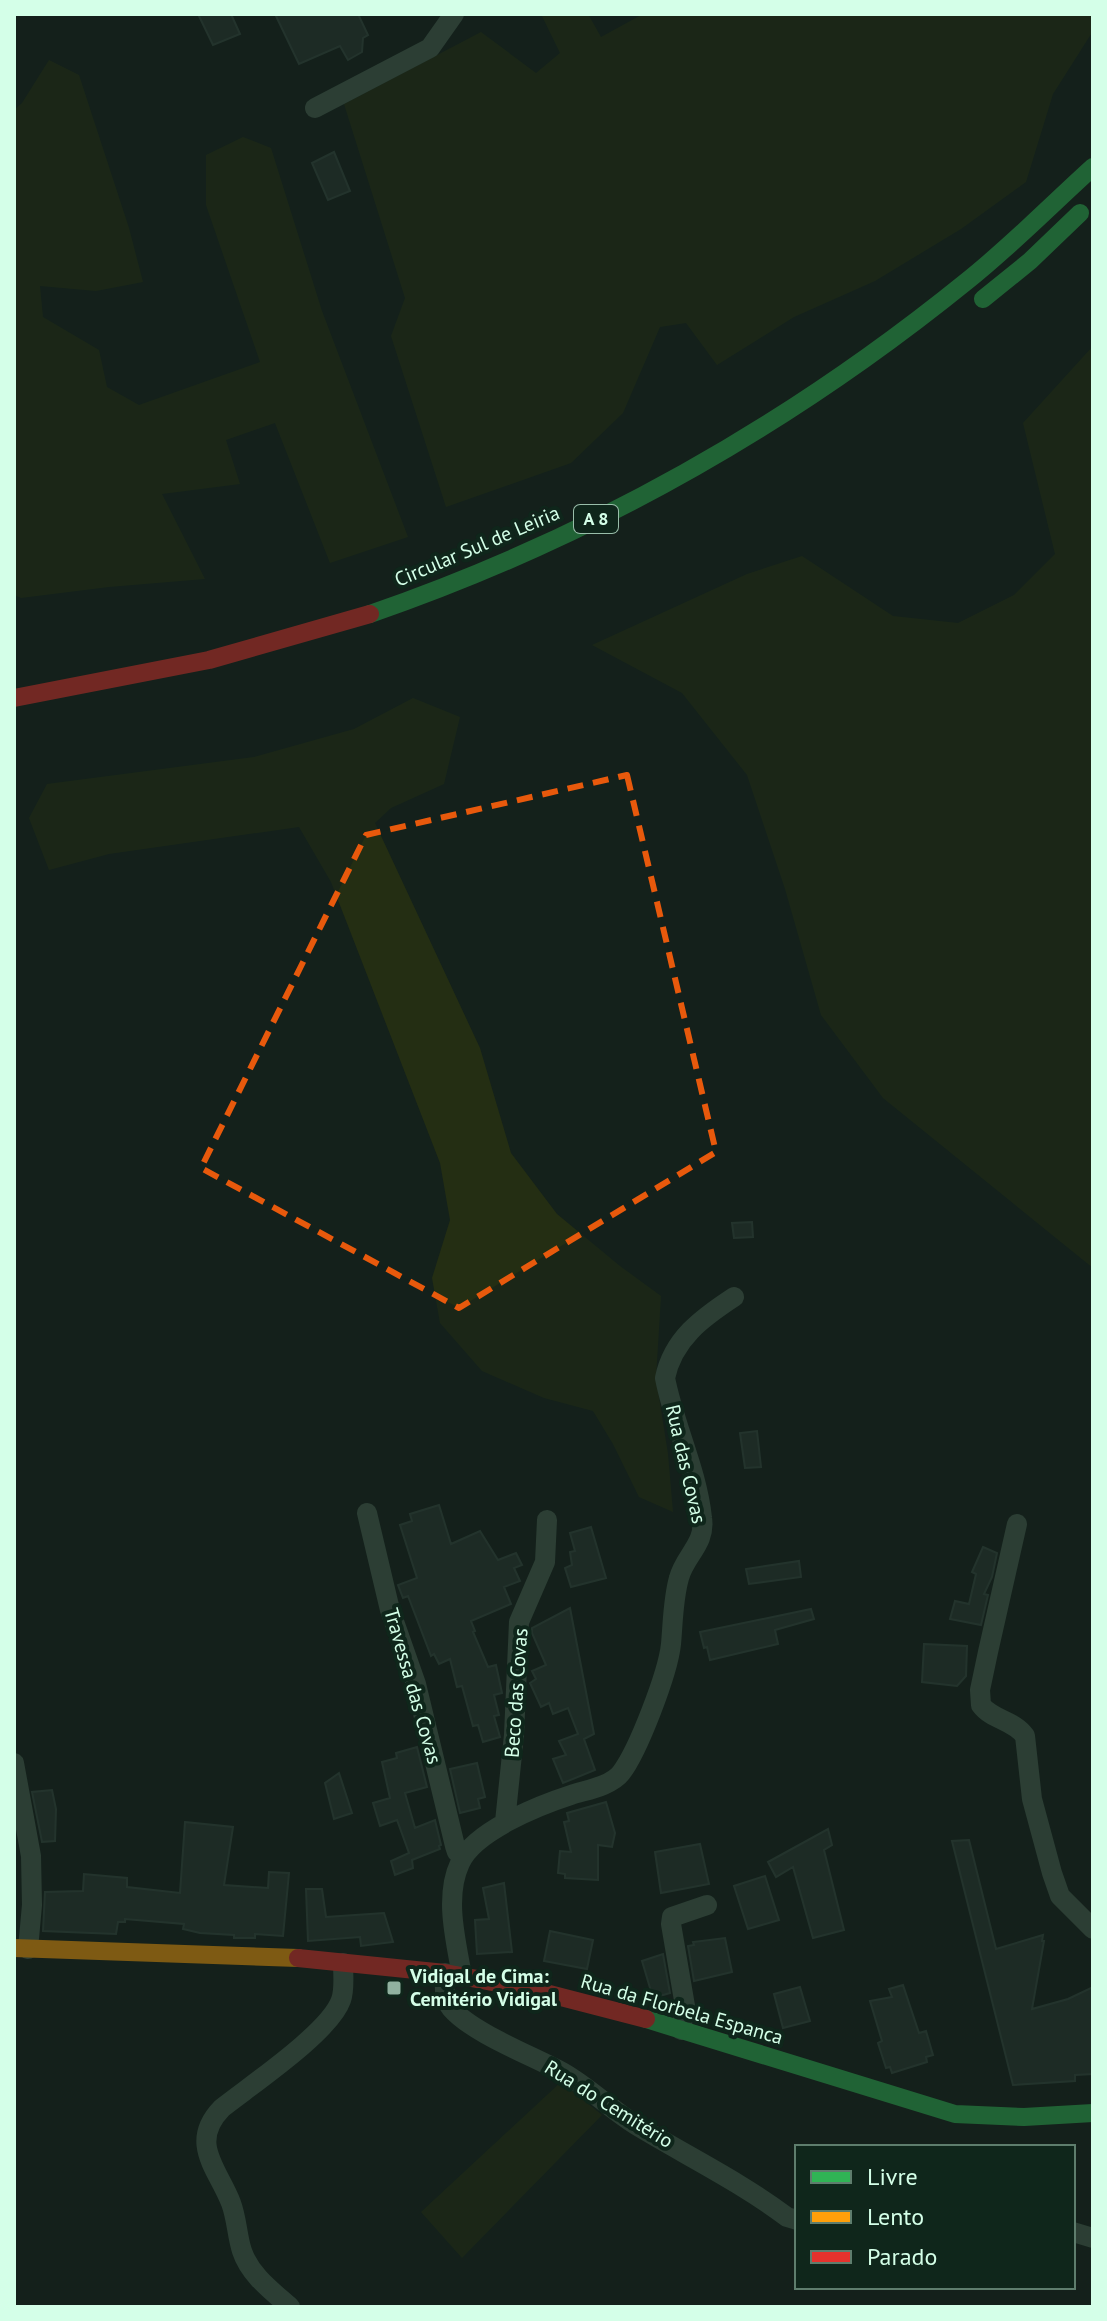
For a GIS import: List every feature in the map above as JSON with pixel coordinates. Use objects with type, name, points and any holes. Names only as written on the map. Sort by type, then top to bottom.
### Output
[{"type":"main road","name":"Circular Sul de Leiria","points":[[14,698],[114,681],[239,653],[428,593],[546,544],[740,442],[843,374],[966,282],[1093,167]]},
{"type":"main road","points":[[973,308],[1030,261],[1093,201]]},
{"type":"main road","name":"Rua da Florbela Espanca","points":[[21,1949],[254,1956],[454,1975],[608,2008],[955,2114],[997,2119],[1093,2113]]},
{"type":"street","points":[[315,108],[430,48],[454,14]]},
{"type":"street","name":"Rua das Covas","points":[[464,1856],[505,1822],[619,1777],[630,1758],[647,1720],[671,1647],[675,1595],[681,1570],[699,1545],[703,1520],[665,1378],[669,1360],[682,1339],[703,1317],[734,1297]]},
{"type":"street","name":"Travessa das Covas","points":[[367,1513],[390,1610],[416,1684],[455,1846],[457,1852],[464,1856]]},
{"type":"street","name":"Beco das Covas","points":[[505,1822],[514,1735],[519,1622],[545,1562],[547,1520]]},
{"type":"street","points":[[1017,1524],[980,1690],[981,1705],[993,1716],[1021,1730],[1025,1736],[1032,1799],[1060,1896],[1093,1929]]},
{"type":"street","points":[[14,1763],[31,1856],[32,1905],[21,1949]]},
{"type":"street","points":[[454,1975],[453,1893],[455,1877],[464,1856]]},
{"type":"street","points":[[681,2030],[685,2006],[672,1917],[707,1905]]},
{"type":"street","points":[[290,2307],[266,2286],[246,2260],[231,2203],[206,2151],[207,2134],[222,2108],[309,2039],[332,2015],[342,1998],[343,1963]]},
{"type":"street","name":"Rua do Cemitério","points":[[454,1975],[446,1998],[452,2009],[487,2034],[575,2080],[620,2115],[731,2178],[795,2219]]},
{"type":"highlighted area","points":[[627,775],[716,1152],[459,1308],[201,1168],[366,835]]},
{"type":"green space","points":[[541,14],[588,14],[601,37],[643,14],[1093,14],[1093,31],[1053,94],[1026,182],[961,229],[875,281],[794,317],[717,365],[686,323],[660,327],[623,413],[571,463],[446,507],[391,336],[405,298],[344,104],[481,32],[536,73],[560,53]]},
{"type":"green space","points":[[49,60],[79,75],[129,228],[143,282],[96,291],[40,286],[43,317],[99,350],[107,387],[139,405],[260,362],[206,205],[206,155],[243,137],[271,148],[322,311],[408,537],[330,563],[275,423],[226,440],[240,484],[162,494],[205,579],[21,598],[14,595],[14,110],[22,103]]},
{"type":"green space","points":[[1093,346],[1093,1268],[883,1098],[821,1015],[785,889],[747,775],[682,693],[592,645],[747,574],[802,556],[893,616],[958,623],[1014,595],[1055,554],[1023,423]]},
{"type":"green space","points":[[413,698],[460,717],[444,784],[391,808],[375,823],[480,1048],[511,1153],[557,1214],[661,1296],[656,1378],[673,1512],[639,1497],[593,1411],[544,1398],[482,1371],[440,1323],[432,1278],[450,1220],[440,1163],[331,882],[299,827],[109,854],[49,870],[29,818],[47,784],[254,757],[354,729]]},
{"type":"green space","points":[[561,2082],[602,2115],[462,2258],[421,2212]]},
{"type":"building","points":[[198,14],[231,14],[240,34],[213,45]]},
{"type":"building","points":[[275,14],[358,14],[368,35],[363,38],[362,52],[348,60],[340,46],[299,64]]},
{"type":"building","points":[[334,152],[350,191],[328,200],[312,163]]},
{"type":"building","points":[[752,1222],[753,1237],[734,1238],[732,1223]]},
{"type":"building","points":[[757,1431],[761,1467],[745,1468],[740,1433]]},
{"type":"building","points":[[439,1505],[451,1544],[480,1531],[498,1560],[516,1553],[522,1565],[514,1568],[520,1581],[504,1587],[511,1604],[471,1621],[488,1667],[496,1665],[502,1693],[494,1695],[499,1715],[494,1716],[500,1737],[483,1742],[478,1725],[473,1726],[462,1686],[457,1687],[450,1659],[439,1664],[434,1654],[431,1656],[408,1596],[403,1598],[398,1585],[417,1578],[400,1525],[412,1521],[410,1514]]},
{"type":"building","points":[[591,1527],[606,1578],[571,1587],[565,1568],[572,1565],[570,1552],[575,1551],[570,1533]]},
{"type":"building","points":[[983,1547],[997,1553],[992,1577],[984,1594],[988,1595],[981,1625],[950,1619],[955,1601],[969,1604],[976,1574],[972,1572]]},
{"type":"building","points":[[799,1561],[801,1577],[749,1584],[746,1569]]},
{"type":"building","points":[[570,1608],[594,1734],[584,1739],[595,1770],[563,1783],[553,1759],[566,1755],[559,1741],[578,1734],[568,1708],[553,1714],[549,1703],[541,1707],[530,1683],[536,1679],[532,1671],[546,1665],[532,1628]]},
{"type":"building","points":[[811,1609],[814,1619],[775,1630],[778,1644],[710,1660],[707,1647],[704,1648],[700,1632]]},
{"type":"building","points":[[924,1644],[967,1646],[966,1676],[957,1686],[922,1682]]},
{"type":"building","points":[[417,1747],[427,1787],[405,1793],[415,1828],[435,1820],[441,1845],[440,1849],[412,1860],[413,1868],[395,1875],[391,1861],[409,1853],[397,1820],[380,1826],[373,1803],[390,1798],[382,1762],[397,1758],[396,1753]]},
{"type":"building","points":[[477,1763],[485,1797],[478,1799],[480,1808],[460,1813],[450,1769]]},
{"type":"building","points":[[339,1773],[352,1813],[334,1819],[325,1783]]},
{"type":"building","points":[[52,1790],[56,1809],[55,1841],[42,1842],[32,1792]]},
{"type":"building","points":[[606,1802],[615,1833],[612,1847],[598,1845],[598,1880],[565,1878],[565,1874],[558,1873],[560,1851],[571,1852],[564,1822],[569,1821],[567,1813]]},
{"type":"building","points":[[185,1822],[233,1827],[224,1885],[268,1888],[269,1872],[289,1873],[283,1936],[255,1934],[255,1938],[234,1938],[234,1935],[183,1929],[184,1924],[125,1919],[125,1922],[118,1922],[116,1934],[43,1931],[45,1892],[83,1891],[84,1874],[127,1878],[127,1887],[180,1893]]},
{"type":"building","points":[[828,1829],[832,1845],[824,1850],[844,1930],[813,1938],[793,1867],[776,1877],[768,1862]]},
{"type":"building","points":[[969,1840],[996,1949],[1043,1935],[1032,2009],[1068,1999],[1093,1987],[1093,2074],[1075,2075],[1075,2081],[1013,2085],[952,1841]]},
{"type":"building","points":[[700,1844],[709,1884],[661,1893],[655,1852]]},
{"type":"building","points":[[765,1876],[779,1920],[748,1929],[734,1886]]},
{"type":"building","points":[[504,1883],[512,1952],[477,1954],[475,1920],[489,1919],[483,1888]]},
{"type":"building","points":[[306,1889],[322,1889],[326,1917],[384,1913],[393,1942],[361,1946],[360,1937],[308,1941]]},
{"type":"building","points":[[550,1931],[593,1940],[587,1969],[544,1961]]},
{"type":"building","points":[[725,1938],[732,1972],[694,1981],[688,1946],[694,1945],[693,1942]]},
{"type":"building","points":[[663,1954],[670,1993],[653,1998],[642,1961]]},
{"type":"building","points":[[903,1985],[919,2033],[926,2031],[933,2055],[926,2057],[927,2062],[892,2073],[890,2067],[886,2068],[878,2043],[882,2041],[870,2001],[892,1997],[889,1989]]},
{"type":"building","points":[[800,1987],[810,2021],[783,2028],[774,1994]]},
{"type":"traffic: fast","points":[[370,614],[530,551],[683,474],[757,430],[829,384],[967,281],[1093,167]]},
{"type":"traffic: fast","points":[[983,299],[1030,261],[1080,213]]},
{"type":"traffic: fast","points":[[646,2019],[955,2114],[1024,2117],[1093,2113]]},
{"type":"traffic: slow","points":[[14,1948],[298,1958]]},
{"type":"traffic: jam","points":[[14,698],[209,660],[370,614]]},
{"type":"traffic: jam","points":[[298,1958],[445,1973],[530,1989],[646,2019]]},
{"type":"place","name":"Vidigal de Cima: Cemitério Vidigal","points":[[394,1988]]}]
